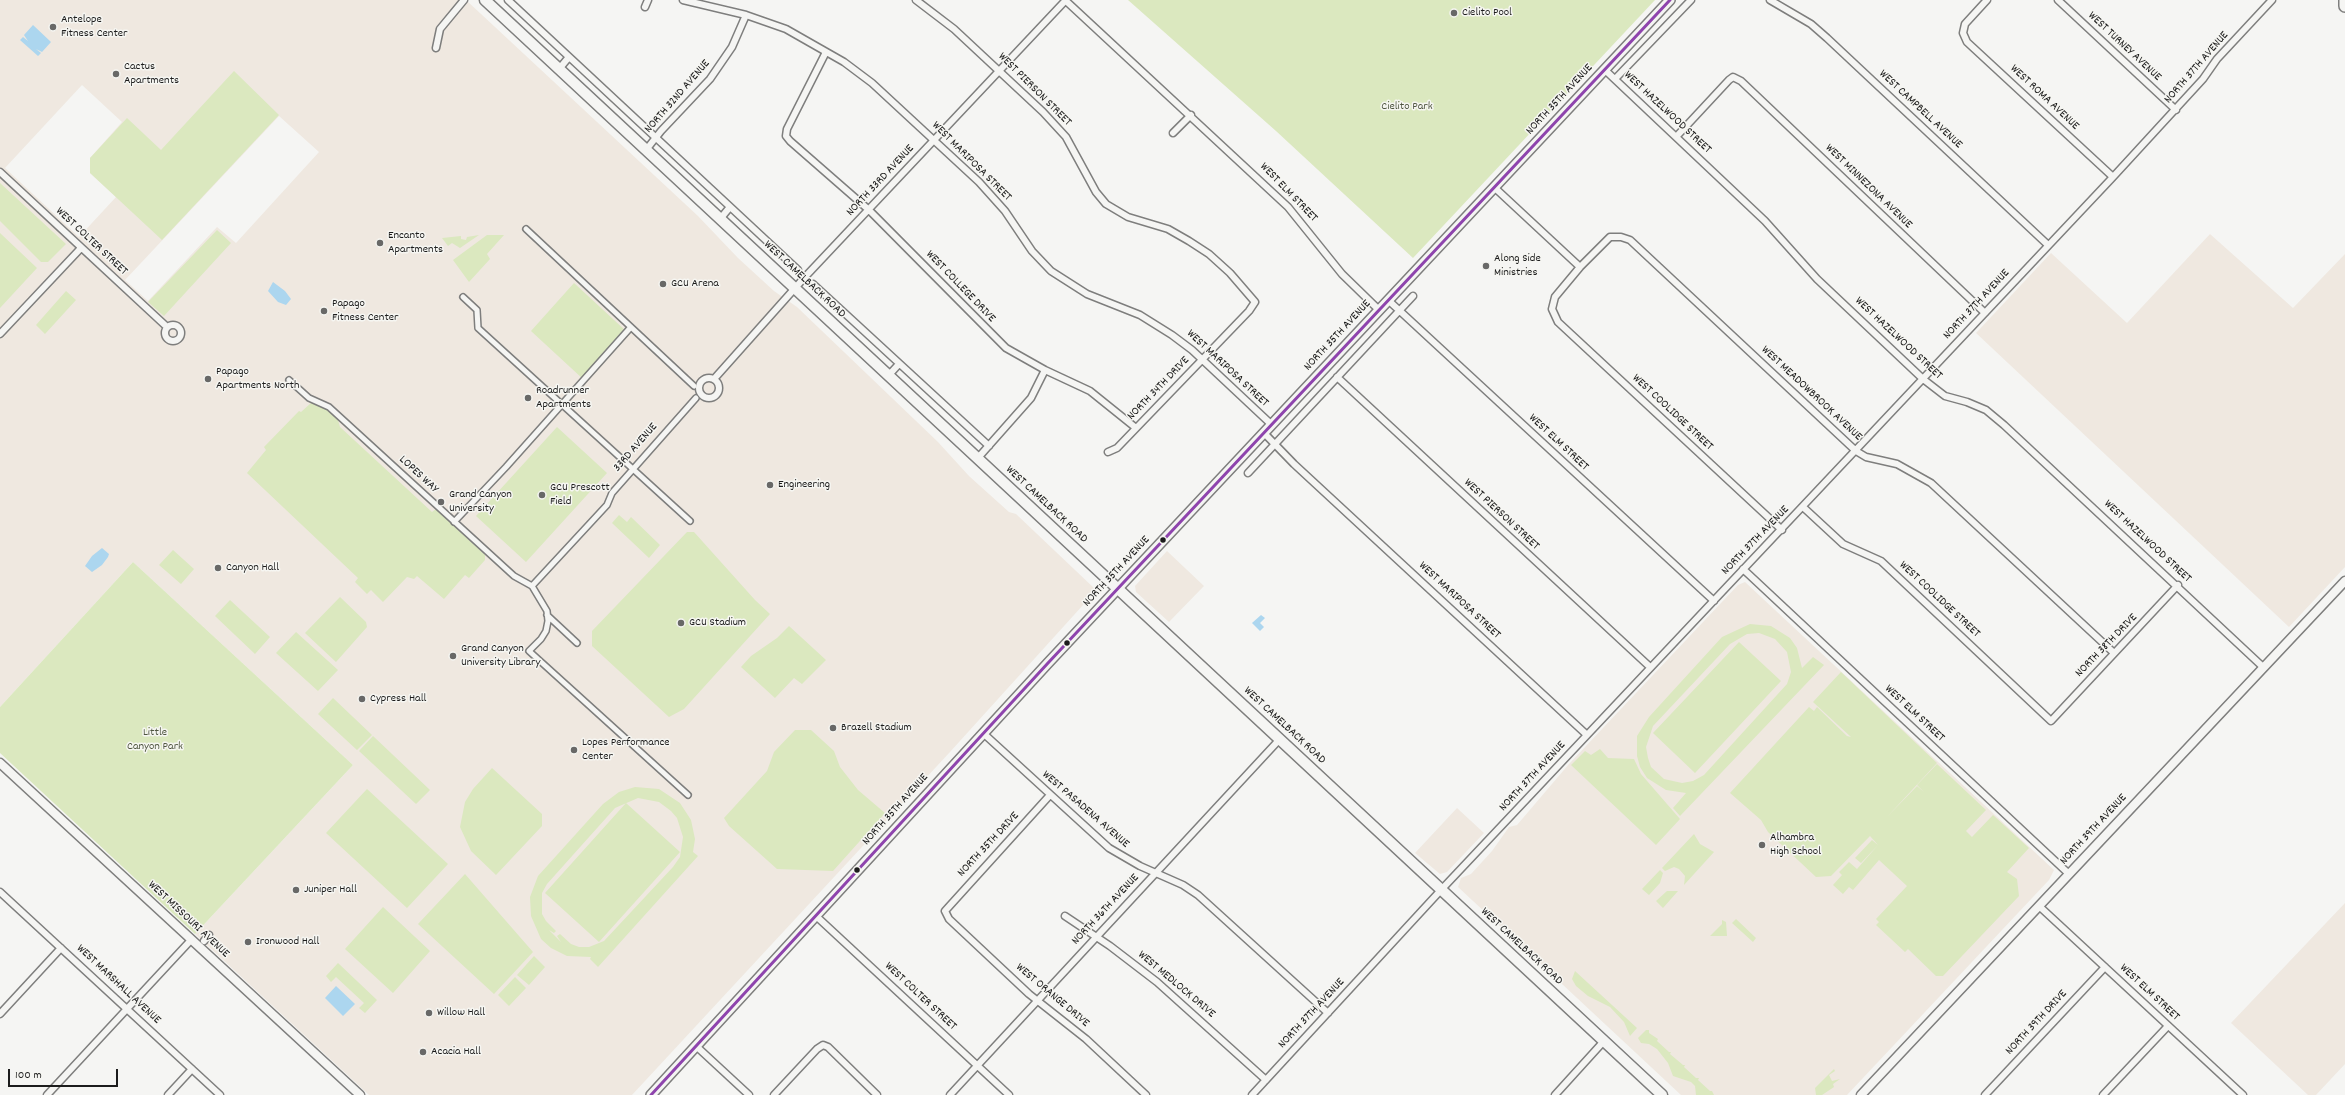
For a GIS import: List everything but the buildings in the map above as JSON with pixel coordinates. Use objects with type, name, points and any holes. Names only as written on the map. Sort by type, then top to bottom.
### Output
[{"type":"highway","points":[[2345,0],[2345,6]]},
{"type":"main road","name":"WEST CAMELBACK ROAD","points":[[485,0],[1662,1095]]},
{"type":"main road","name":"NORTH 35TH AVENUE","points":[[651,1095],[1117,589],[1272,426],[1388,300],[1495,188],[1670,0]]},
{"type":"street","points":[[436,48],[440,29],[464,0]]},
{"type":"street","name":"WEST CAMELBACK ROAD","points":[[508,0],[798,270]]},
{"type":"street","points":[[645,7],[648,0]]},
{"type":"street","name":"WEST MARIPOSA STREET","points":[[683,0],[746,15],[786,29],[826,52],[872,83],[992,196],[1014,223],[1032,251],[1051,271],[1087,294],[1140,315],[1172,335],[1202,360],[1272,426]]},
{"type":"street","name":"WEST PIERSON STREET","points":[[916,0],[954,29],[999,70],[1066,137],[1096,192],[1106,204],[1128,217],[1168,229],[1209,254],[1230,273],[1255,302]]},
{"type":"street","name":"NORTH 33RD AVENUE","points":[[714,379],[794,289],[1065,0]]},
{"type":"street","name":"WEST ELM STREET","points":[[1065,0],[1191,115],[1288,207],[1342,274],[1379,310]]},
{"type":"street","points":[[1615,80],[1690,0]]},
{"type":"street","name":"WEST CAMPBELL AVENUE","points":[[1770,0],[1816,29],[2048,245]]},
{"type":"street","name":"WEST ROMA AVENUE","points":[[1987,0],[1965,24],[1963,33],[1967,42],[2113,177]]},
{"type":"street","name":"WEST TURNEY AVENUE","points":[[2058,0],[2176,110]]},
{"type":"street","name":"NORTH 37TH AVENUE","points":[[1252,1095],[1441,890],[1743,569],[1782,530],[2176,110],[2203,79],[2217,59],[2272,0]]},
{"type":"street","name":"NORTH 32ND AVENUE","points":[[646,150],[710,79],[732,48],[746,15]]},
{"type":"street","name":"WEST COLLEGE DRIVE","points":[[826,52],[787,129],[786,136],[869,210],[994,338],[1014,354],[1090,391],[1136,428]]},
{"type":"street","points":[[559,69],[569,57]]},
{"type":"street","name":"WEST HAZELWOOD STREET","points":[[1605,70],[1765,221],[1817,279],[1923,379],[1945,396],[1968,402],[1995,417],[2178,585],[2263,667]]},
{"type":"street","name":"WEST MINNEZONA AVENUE","points":[[1676,137],[1733,77],[1747,86],[1985,313]]},
{"type":"street","points":[[1174,133],[1191,115]]},
{"type":"street","name":"WEST COLTER STREET","points":[[0,172],[167,327]]},
{"type":"street","points":[[1495,188],[1580,267]]},
{"type":"street","points":[[720,219],[730,207]]},
{"type":"street","points":[[526,229],[694,386]]},
{"type":"street","name":"WEST MEADOWBROOK AVENUE","points":[[1580,267],[1610,237],[1621,237],[1630,240],[1856,451],[1866,457],[1897,464],[1930,483],[2114,653]]},
{"type":"street","points":[[0,334],[81,248]]},
{"type":"street","name":"WEST COOLIDGE STREET","points":[[1580,267],[1555,297],[1552,309],[1558,322],[1782,530]]},
{"type":"street","name":"WEST CAMELBACK ROAD","points":[[813,284],[989,446]]},
{"type":"street","points":[[1248,473],[1413,296]]},
{"type":"street","points":[[463,297],[477,310],[478,328],[690,521]]},
{"type":"street","name":"WEST ELM STREET","points":[[1388,300],[1714,601]]},
{"type":"street","name":"NORTH 34TH DRIVE","points":[[1108,452],[1117,448],[1249,311],[1255,302]]},
{"type":"street","points":[[454,522],[557,411],[561,404],[631,327]]},
{"type":"street","points":[[888,376],[899,364]]},
{"type":"street","points":[[978,459],[1031,398],[1045,370]]},
{"type":"street","name":"WEST PIERSON STREET","points":[[1337,377],[1650,668]]},
{"type":"street","name":"LOPES WAY","points":[[289,380],[314,402],[330,407],[514,576],[532,586]]},
{"type":"street","name":"33RD AVENUE","points":[[532,586],[607,505],[612,493],[696,398]]},
{"type":"street","name":"WEST MARIPOSA STREET","points":[[1264,433],[1294,464],[1587,735]]},
{"type":"street","name":"WEST COOLIDGE STREET","points":[[1803,507],[1843,544],[1881,561],[2051,721]]},
{"type":"street","name":"WEST ELM STREET","points":[[1743,569],[2069,874]]},
{"type":"street","name":"NORTH 39TH AVENUE","points":[[1861,1095],[2345,581]]},
{"type":"street","name":"NORTH 38TH DRIVE","points":[[2051,721],[2178,585]]},
{"type":"street","points":[[532,586],[542,601],[547,615],[546,631],[529,652],[688,795]]},
{"type":"street","points":[[547,615],[577,642]]},
{"type":"street","name":"WEST PASADENA AVENUE","points":[[983,733],[1109,848],[1135,864],[1183,885],[1210,904],[1328,1013]]},
{"type":"street","name":"NORTH 36TH AVENUE","points":[[950,1095],[1279,740]]},
{"type":"street","name":"WEST MISSOURI AVENUE","points":[[0,764],[360,1095]]},
{"type":"street","name":"NORTH 35TH DRIVE","points":[[945,911],[1050,795]]},
{"type":"street","name":"WEST MARSHALL AVENUE","points":[[0,892],[220,1095]]},
{"type":"street","name":"WEST ELM STREET","points":[[2039,906],[2242,1095]]},
{"type":"street","name":"WEST ORANGE DRIVE","points":[[945,911],[949,919],[1037,1001],[1086,1039],[1146,1095]]},
{"type":"street","name":"WEST COLTER STREET","points":[[816,916],[1008,1095]]},
{"type":"street","name":"WEST MEDLOCK DRIVE","points":[[1064,916],[1096,937],[1157,982],[1266,1080]]},
{"type":"street","points":[[204,941],[209,935]]},
{"type":"street","points":[[47,1095],[191,940]]},
{"type":"street","points":[[0,1014],[61,948]]},
{"type":"street","name":"NORTH 39TH DRIVE","points":[[1985,1095],[2105,967]]},
{"type":"street","points":[[2103,1095],[2168,1026]]},
{"type":"street","points":[[1555,1095],[1604,1041]]},
{"type":"street","points":[[774,1095],[823,1045],[828,1047],[877,1095]]},
{"type":"street","points":[[696,1046],[749,1095]]},
{"type":"street","points":[[168,1095],[192,1069]]},
{"type":"shaded area","name":"Grand Canyon University","points":[[0,0],[466,0],[698,216],[738,258],[774,291],[797,307],[938,442],[969,476],[1009,512],[1016,514],[1094,588],[1093,594],[950,752],[632,1095],[369,1095],[195,934],[353,765],[133,562],[0,707]],"holes":[[[82,85],[122,122],[90,158],[90,173],[116,197],[79,237],[5,168]],[[279,116],[319,152],[236,243],[217,227],[148,301],[125,280]]]},
{"type":"shaded area","points":[[2210,234],[2293,308],[2345,254],[2345,567],[2289,627],[1976,333],[2051,253],[2127,323]]},
{"type":"shaded area","points":[[1167,551],[1204,586],[1169,622],[1136,592],[1135,586]]},
{"type":"shaded area","name":"Alhambra High School","points":[[1745,582],[2054,870],[2049,880],[1847,1095],[1681,1095],[1458,887],[1461,878],[1471,874],[1492,851],[1509,827],[1517,825],[1569,764],[1738,585]]},
{"type":"shaded area","points":[[1457,808],[1484,833],[1447,872],[1440,874],[1415,853]]},
{"type":"shaded area","points":[[2345,903],[2345,1064],[2316,1095],[2308,1095],[2231,1023]]},
{"type":"green space","name":"Cielito Park","points":[[1128,0],[1655,0],[1413,258],[1276,131]]},
{"type":"green space","points":[[234,71],[279,115],[162,240],[90,173],[90,158],[127,118],[161,150]]},
{"type":"green space","points":[[0,183],[66,244],[48,262],[41,262],[0,221]]},
{"type":"green space","points":[[217,230],[231,243],[164,316],[148,302]]},
{"type":"green space","points":[[0,233],[37,268],[0,308]]},
{"type":"green space","points":[[479,235],[460,248],[452,243],[448,246],[442,238],[461,236],[461,239],[466,240],[467,237]]},
{"type":"green space","points":[[487,235],[504,235],[487,254],[490,259],[469,282],[453,260]]},
{"type":"green space","points":[[574,283],[627,332],[583,379],[531,331]]},
{"type":"green space","points":[[66,291],[76,300],[45,334],[36,325]]},
{"type":"green space","points":[[311,403],[327,408],[338,420],[340,427],[432,512],[436,509],[485,555],[485,560],[469,578],[465,575],[444,599],[417,576],[414,579],[407,577],[383,602],[371,590],[367,594],[355,582],[358,578],[247,473],[266,450],[264,447],[299,411],[301,412]]},
{"type":"green space","name":"GCU Prescott Field","points":[[557,427],[607,473],[526,562],[476,516]]},
{"type":"green space","points":[[619,515],[627,522],[631,517],[660,545],[649,558],[612,523]]},
{"type":"green space","name":"GCU Stadium","points":[[687,532],[694,532],[755,600],[770,614],[684,709],[669,717],[592,646],[592,631]]},
{"type":"green space","points":[[173,550],[194,569],[181,584],[159,565]]},
{"type":"green space","name":"Little Canyon Park","points":[[133,562],[353,765],[195,934],[0,753],[0,707]]},
{"type":"green space","points":[[340,597],[366,622],[367,627],[336,662],[305,633]]},
{"type":"green space","points":[[230,600],[270,637],[255,654],[215,616]]},
{"type":"green space","points":[[1750,624],[1771,626],[1790,638],[1797,648],[1802,668],[1813,657],[1824,665],[1680,816],[1673,808],[1686,793],[1666,790],[1647,778],[1640,767],[1637,756],[1637,736],[1649,717],[1722,637]],"holes":[[[1759,633],[1775,639],[1787,652],[1791,672],[1787,684],[1704,775],[1693,781],[1682,783],[1664,779],[1651,767],[1648,758],[1646,747],[1653,726],[1730,644],[1747,634]]]},
{"type":"green space","points":[[789,626],[826,660],[802,684],[794,678],[775,698],[741,667],[751,656],[777,638]]},
{"type":"green space","points":[[296,632],[338,670],[318,691],[276,653]]},
{"type":"green space","points":[[1739,642],[1781,681],[1695,773],[1653,733]]},
{"type":"green space","points":[[1841,672],[1937,763],[1887,817],[1917,786],[1924,792],[1917,785],[1937,764],[1986,810],[1966,831],[1972,837],[1993,815],[2029,848],[2007,872],[2017,879],[2019,896],[1943,976],[1936,976],[1908,949],[1905,952],[1876,925],[1879,922],[1876,919],[1907,886],[1879,860],[1853,890],[1849,887],[1843,894],[1833,885],[1842,875],[1839,872],[1849,862],[1857,869],[1878,845],[1870,836],[1831,876],[1816,877],[1768,832],[1761,820],[1730,793],[1809,707],[1814,711],[1817,707],[1847,736],[1851,737],[1813,702]]},
{"type":"green space","points":[[333,698],[372,735],[357,750],[318,714]]},
{"type":"green space","points":[[795,730],[811,730],[834,751],[840,767],[858,790],[885,813],[833,871],[777,869],[729,826],[724,818],[767,771],[774,752]]},
{"type":"green space","points":[[373,736],[430,790],[416,804],[359,751]]},
{"type":"green space","points":[[1600,749],[1608,758],[1634,759],[1641,774],[1680,819],[1656,845],[1571,765],[1585,751],[1591,755]]},
{"type":"green space","points":[[492,768],[542,814],[542,826],[496,875],[471,851],[460,827],[465,802],[473,789]]},
{"type":"green space","points":[[635,787],[659,789],[680,803],[691,820],[695,839],[693,852],[698,856],[598,967],[590,959],[591,957],[567,956],[551,948],[541,939],[531,916],[530,897],[538,876],[603,804],[619,792]],"holes":[[[638,798],[659,802],[671,811],[677,818],[683,837],[680,857],[673,867],[604,941],[589,947],[579,947],[571,944],[560,934],[557,936],[561,942],[549,930],[554,933],[556,931],[546,921],[542,914],[542,893],[547,884],[615,808]]]},
{"type":"green space","points":[[367,789],[448,864],[407,908],[326,833]]},
{"type":"green space","points":[[626,803],[680,852],[599,942],[545,893]]},
{"type":"green space","points":[[1694,834],[1700,844],[1714,852],[1684,885],[1685,876],[1679,869],[1674,867],[1665,871],[1662,868]]},
{"type":"green space","points":[[1872,840],[1878,845],[1861,863],[1855,858]]},
{"type":"green space","points":[[1660,870],[1663,873],[1660,883],[1649,895],[1642,889]]},
{"type":"green space","points":[[465,874],[533,952],[494,994],[418,924]]},
{"type":"green space","points":[[1667,891],[1678,891],[1663,908],[1656,901]]},
{"type":"green space","points":[[383,907],[430,951],[393,993],[345,949]]},
{"type":"green space","points":[[1736,919],[1756,938],[1753,942],[1732,923]]},
{"type":"green space","points":[[1722,920],[1726,922],[1727,936],[1710,936],[1722,924]]},
{"type":"green space","points":[[534,956],[545,967],[529,985],[517,975]]},
{"type":"green space","points":[[338,963],[377,1000],[365,1013],[359,1008],[364,1003],[336,977],[331,982],[326,976]]},
{"type":"green space","points":[[1575,971],[1637,1028],[1630,1036],[1624,1022],[1610,1007],[1588,996],[1576,986],[1572,979]]},
{"type":"green space","points":[[515,977],[526,988],[509,1006],[498,995]]},
{"type":"green space","points":[[1646,1030],[1649,1030],[1649,1033],[1658,1039],[1657,1041],[1669,1052],[1671,1052],[1670,1054],[1685,1065],[1684,1067],[1696,1078],[1699,1078],[1698,1080],[1710,1091],[1712,1091],[1714,1095],[1696,1095],[1695,1086],[1691,1082],[1673,1076],[1668,1063],[1657,1049],[1649,1044],[1641,1043],[1638,1038]]},
{"type":"green space","points":[[1834,1069],[1835,1071],[1829,1075],[1832,1081],[1840,1079],[1833,1084],[1834,1087],[1822,1095],[1816,1095],[1815,1088]]},
{"type":"water","points":[[33,25],[51,42],[42,52],[36,49],[41,53],[38,56],[20,40],[23,37],[28,41],[24,35]]},
{"type":"water","points":[[273,282],[285,291],[291,299],[286,305],[278,302],[268,291]]},
{"type":"water","points":[[102,548],[109,554],[108,557],[102,565],[92,572],[85,566],[92,556]]},
{"type":"water","points":[[1261,615],[1265,618],[1260,623],[1264,627],[1260,631],[1252,623]]},
{"type":"water","points":[[336,986],[355,1004],[343,1016],[325,998]]},
{"type":"transit line","points":[[651,1095],[1048,663],[1670,0]]},
{"type":"place","name":"Cielito Pool","points":[[1454,13]]},
{"type":"place","name":"Antelope Fitness Center","points":[[53,27]]},
{"type":"place","name":"Cactus Apartments","points":[[116,74]]},
{"type":"place","name":"Encanto Apartments","points":[[380,243]]},
{"type":"place","name":"Along Side Ministries","points":[[1486,266]]},
{"type":"place","name":"GCU Arena","points":[[663,284]]},
{"type":"place","name":"Papago Fitness Center","points":[[324,311]]},
{"type":"place","name":"Papago Apartments North","points":[[208,379]]},
{"type":"place","name":"Roadrunner Apartments","points":[[528,398]]},
{"type":"place","name":"Engineering","points":[[770,485]]},
{"type":"place","name":"GCU Prescott Field","points":[[542,495]]},
{"type":"place","name":"Grand Canyon University","points":[[441,502]]},
{"type":"place","name":"Canyon Hall","points":[[218,568]]},
{"type":"place","name":"GCU Stadium","points":[[681,623]]},
{"type":"place","name":"Grand Canyon University Library","points":[[453,656]]},
{"type":"place","name":"Cypress Hall","points":[[362,699]]},
{"type":"place","name":"Brazell Stadium","points":[[833,728]]},
{"type":"place","name":"Lopes Performance Center","points":[[574,750]]},
{"type":"place","name":"Alhambra High School","points":[[1762,845]]},
{"type":"place","name":"Juniper Hall","points":[[296,890]]},
{"type":"place","name":"Ironwood Hall","points":[[248,942]]},
{"type":"place","name":"Willow Hall","points":[[429,1013]]},
{"type":"place","name":"Acacia Hall","points":[[423,1052]]}]
